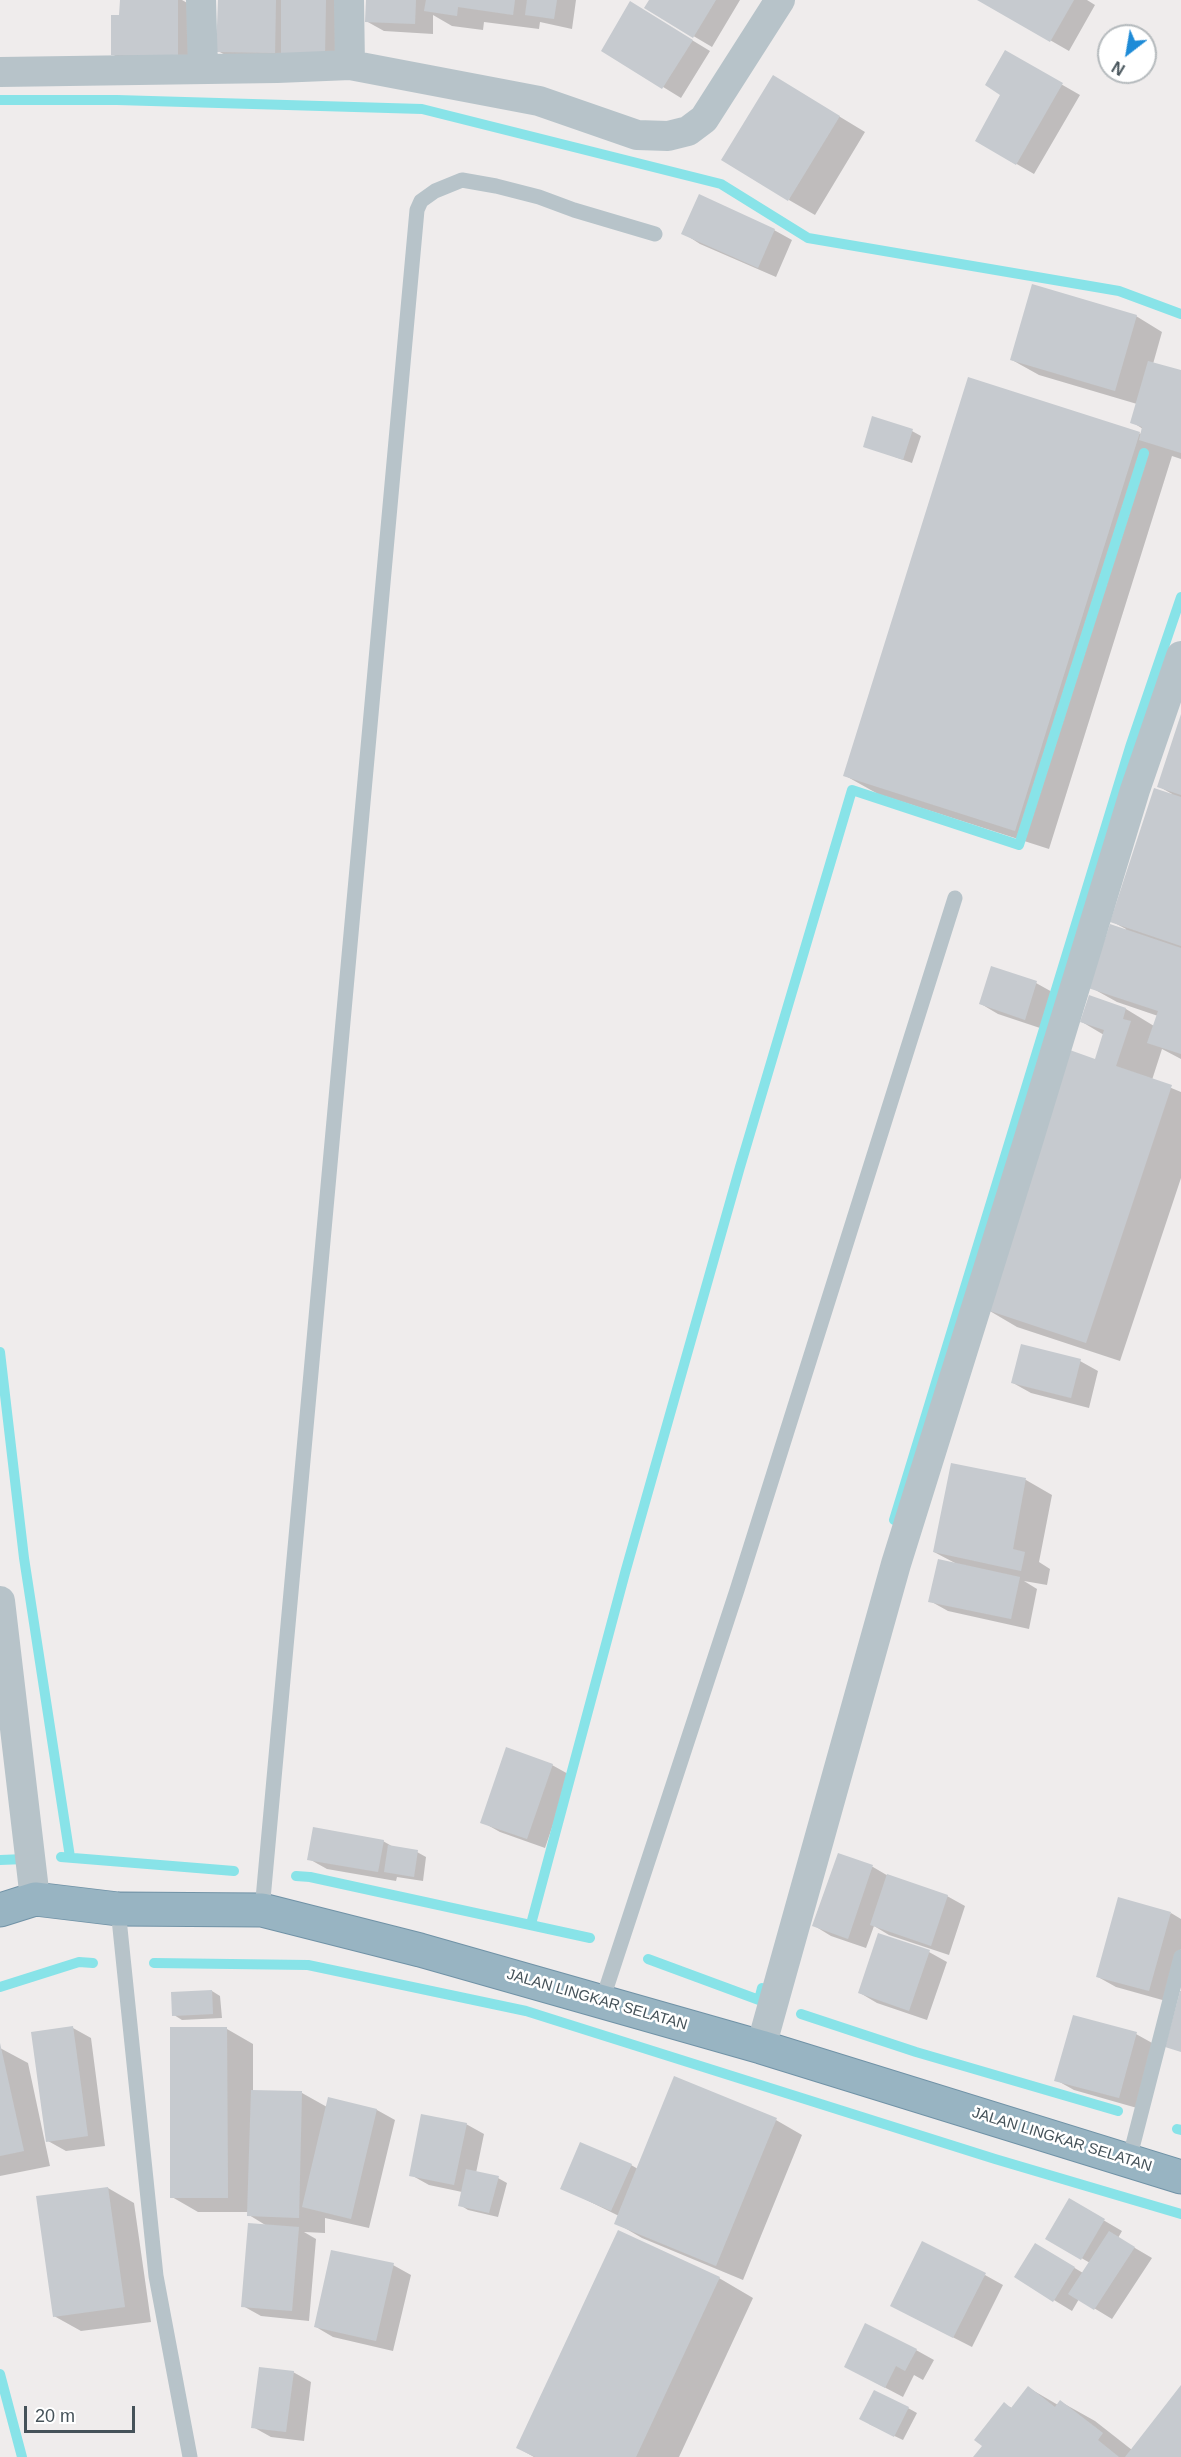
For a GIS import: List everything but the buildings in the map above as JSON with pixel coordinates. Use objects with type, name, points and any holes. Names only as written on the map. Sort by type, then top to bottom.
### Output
[{"type":"highway","name":"JALAN LINGKAR SELATAN","points":[[0,1910],[35,1899],[118,1909],[262,1910],[420,1950],[761,2047],[1181,2177]]},
{"type":"street","points":[[201,0],[203,68]]},
{"type":"street","points":[[349,0],[350,64]]},
{"type":"street","points":[[0,72],[277,68],[350,64],[539,101],[637,135],[668,136],[688,131],[704,119],[780,0]]},
{"type":"street","points":[[761,2047],[896,1564],[1030,1137],[1135,790],[1181,656]]},
{"type":"street","points":[[0,1601],[35,1899]]},
{"type":"lane","points":[[262,1910],[417,210],[421,201],[435,190],[462,180],[539,197],[655,234]]},
{"type":"lane","points":[[602,2001],[737,1590],[955,898]]},
{"type":"lane","points":[[118,1909],[156,2276],[190,2457]]},
{"type":"lane","points":[[1129,2160],[1181,1957]]},
{"type":"waterway","points":[[0,100],[117,100],[422,109],[721,184],[808,238],[1119,291],[1181,314]]},
{"type":"waterway","points":[[531,1924],[625,1573],[740,1167],[852,790],[1019,845],[1144,453]]},
{"type":"waterway","points":[[894,1520],[1131,744],[1181,597]]},
{"type":"waterway","points":[[0,1352],[24,1558],[70,1857]]},
{"type":"waterway","points":[[61,1857],[234,1871]]},
{"type":"waterway","points":[[0,1860],[25,1859]]},
{"type":"waterway","points":[[296,1876],[310,1877],[590,1938]]},
{"type":"waterway","points":[[648,1959],[759,2000],[762,1988]]},
{"type":"waterway","points":[[0,1987],[79,1962],[93,1963]]},
{"type":"waterway","points":[[154,1963],[308,1965],[526,2011],[995,2159],[1181,2214]]},
{"type":"waterway","points":[[801,2014],[916,2052],[1118,2111]]},
{"type":"waterway","points":[[1177,2129],[1181,2130]]},
{"type":"waterway","points":[[0,2374],[22,2457]]}]
